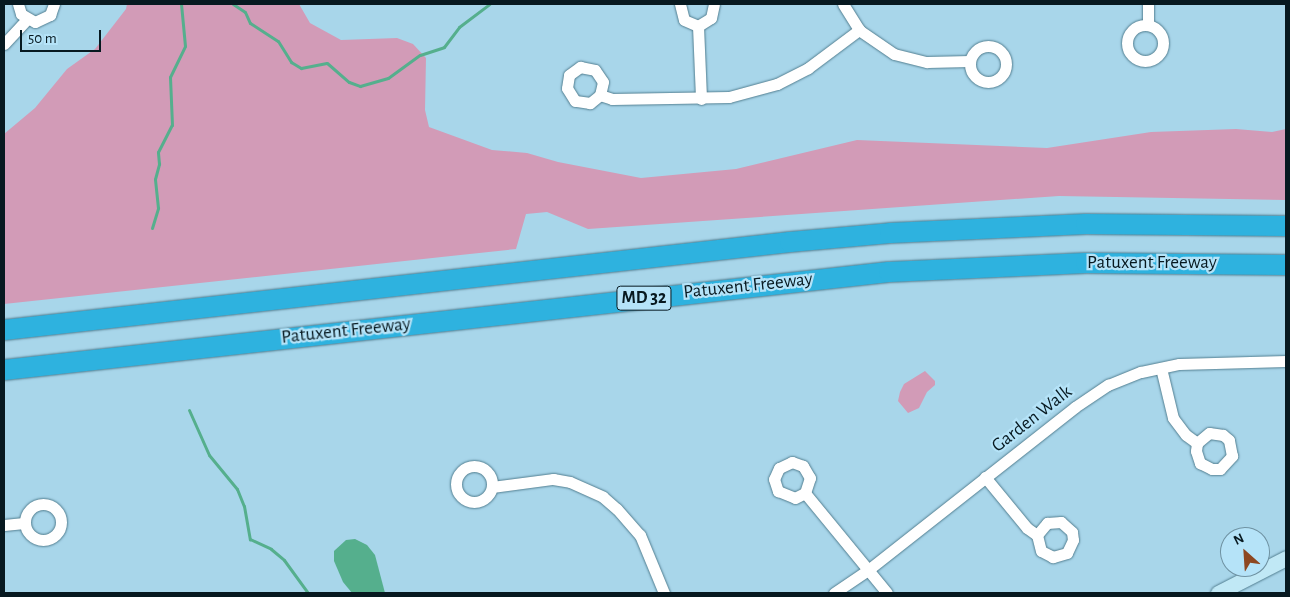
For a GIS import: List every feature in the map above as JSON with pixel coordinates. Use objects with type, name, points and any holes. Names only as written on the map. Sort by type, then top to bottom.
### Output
[{"type":"highway","name":"Patuxent Freeway","points":[[4,330],[790,242],[890,233],[1086,224],[1286,226]]},
{"type":"highway","name":"Patuxent Freeway","points":[[4,370],[889,272],[1086,263],[1286,265]]},
{"type":"main road","points":[[1218,593],[1286,558]]},
{"type":"street","points":[[18,4],[26,20]]},
{"type":"street","points":[[26,20],[35,22],[45,20],[54,4]]},
{"type":"street","points":[[680,4],[684,20],[698,26]]},
{"type":"street","points":[[698,26],[711,18],[714,4]]},
{"type":"street","points":[[843,4],[859,30],[882,48],[906,58],[927,62],[970,62]]},
{"type":"street","points":[[1148,4],[1148,25]]},
{"type":"street","points":[[4,44],[26,20]]},
{"type":"street","points":[[698,26],[701,99]]},
{"type":"street","points":[[600,95],[627,102],[729,98],[776,84],[822,60],[859,30]]},
{"type":"street","name":"Garden Walk","points":[[834,593],[868,570],[986,477],[1108,385],[1161,368],[1201,362],[1286,361]]},
{"type":"street","points":[[1161,368],[1174,418],[1186,436],[1198,443]]},
{"type":"street","points":[[986,477],[1017,520],[1038,536]]},
{"type":"street","points":[[492,487],[553,479],[570,482],[603,498],[618,509],[640,535],[664,593]]},
{"type":"street","points":[[806,493],[886,593]]},
{"type":"street","points":[[4,525],[24,523]]},
{"type":"shaded area","points":[[127,4],[299,4],[310,23],[341,40],[397,38],[413,44],[426,58],[425,110],[429,127],[492,150],[527,153],[558,162],[641,178],[736,169],[857,140],[1047,148],[1151,132],[1236,129],[1272,132],[1286,129],[1286,200],[1059,196],[588,229],[547,212],[526,214],[516,249],[4,304],[4,134],[35,108],[67,69],[95,49],[126,9]]},
{"type":"shaded area","points":[[925,371],[935,381],[935,385],[927,392],[919,408],[908,413],[898,401],[900,392],[904,384]]},
{"type":"shaded area","points":[[355,539],[367,545],[375,555],[385,593],[352,593],[343,582],[334,561],[334,551],[346,540]]},
{"type":"waterway","points":[[152,228],[158,208],[155,179],[159,164],[158,152],[172,125],[170,77],[185,46],[181,4]]},
{"type":"waterway","points":[[233,4],[245,12],[250,23],[278,41],[291,62],[301,68],[327,63],[349,82],[360,86],[388,78],[420,55],[444,47],[459,27],[489,4]]},
{"type":"waterway","points":[[189,410],[209,455],[237,489],[244,506],[250,539],[271,549],[284,560],[308,593]]}]
